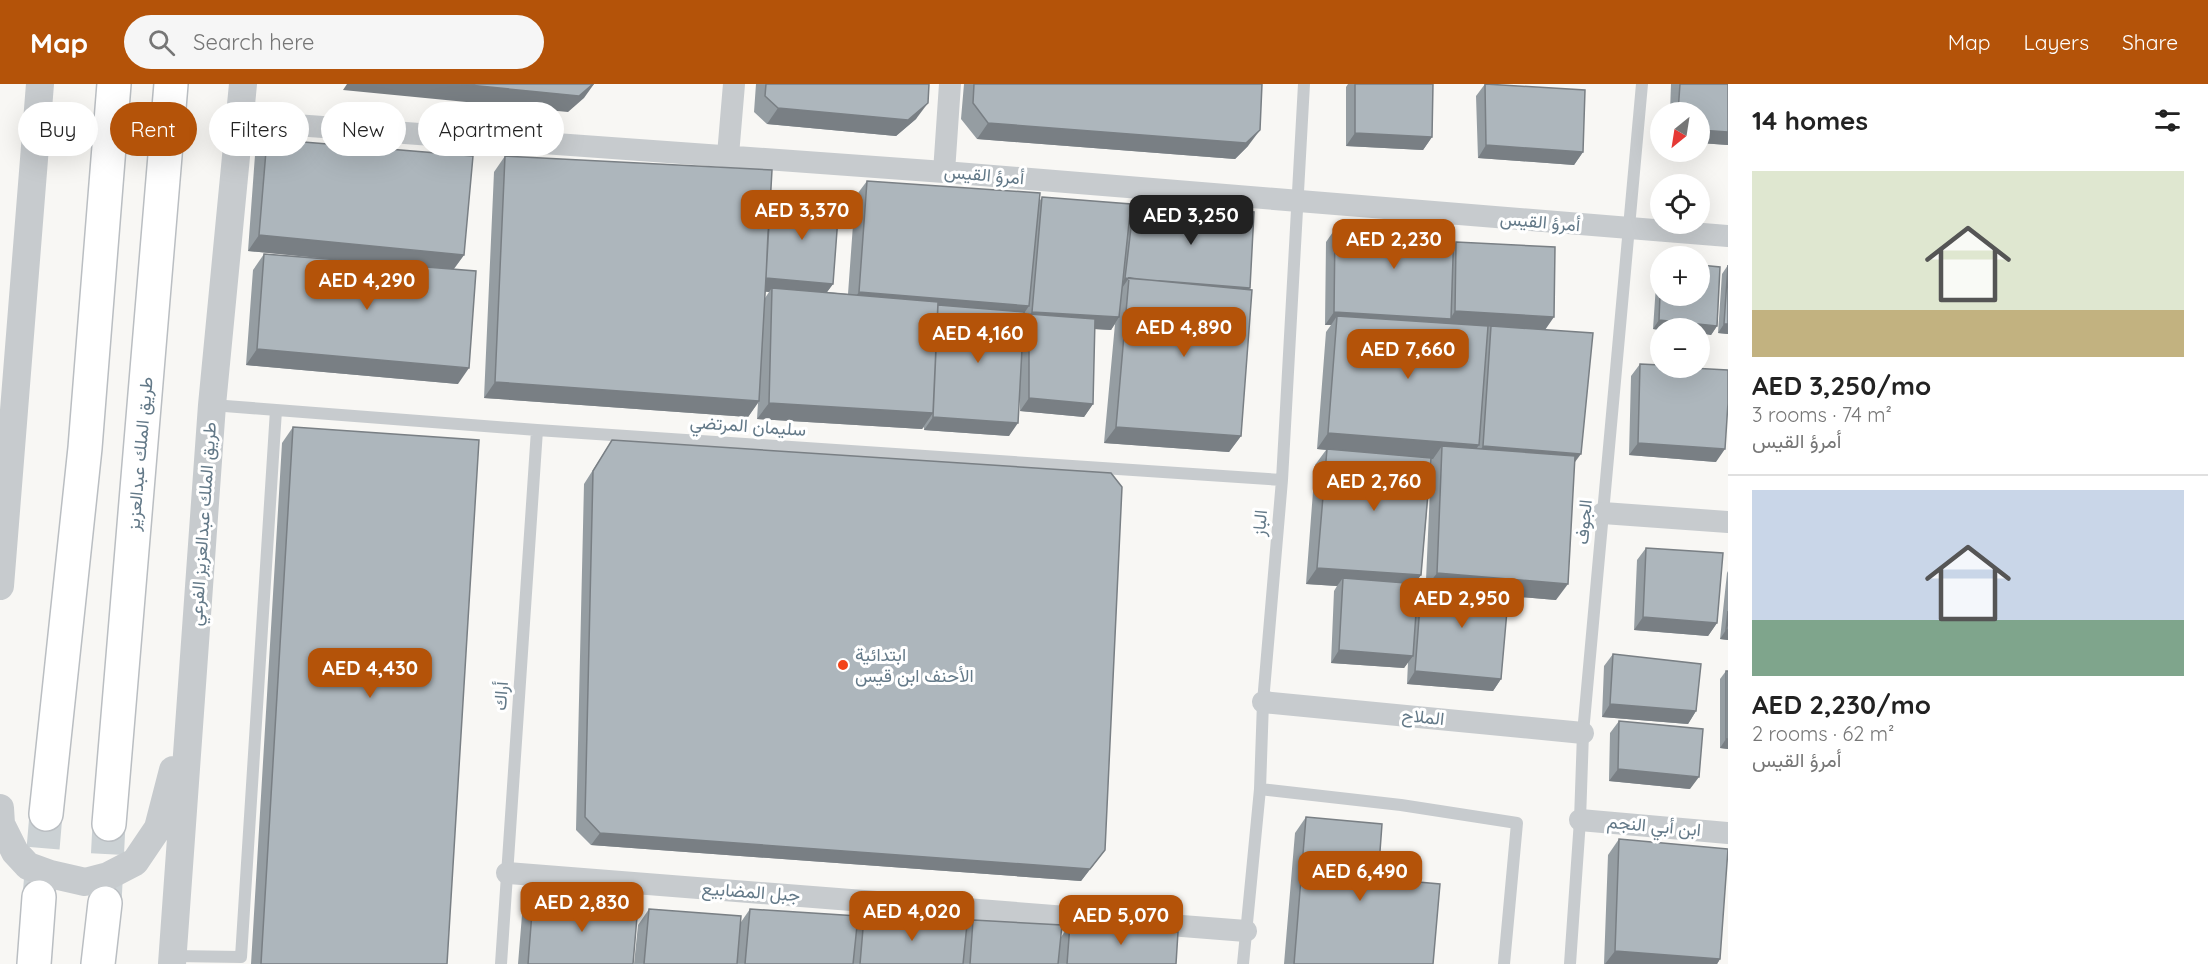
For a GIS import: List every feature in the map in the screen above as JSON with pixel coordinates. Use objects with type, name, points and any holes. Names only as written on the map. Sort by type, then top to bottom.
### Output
[{"type":"main road","points":[[46,814],[85,448],[114,84]]},
{"type":"main road","name":"طريق الملك عبدالعزيز","points":[[108,824],[171,84]]},
{"type":"main road","points":[[34,964],[39,897]]},
{"type":"main road","points":[[98,964],[105,903]]},
{"type":"street","points":[[0,586],[40,84]]},
{"type":"street","name":"طريق الملك عبدالعزيز الفرعي","points":[[241,102],[243,84]]},
{"type":"street","points":[[728,155],[734,84]]},
{"type":"street","points":[[944,172],[950,84]]},
{"type":"street","name":"أمرؤ القيس","points":[[309,126],[728,155],[1728,236]]},
{"type":"street","name":"طريق الملك عبدالعزيز الفرعي","points":[[173,960],[212,405],[236,156]]},
{"type":"street","points":[[1603,513],[1728,522]]},
{"type":"street","name":"الملاح","points":[[1263,702],[1582,733]]},
{"type":"street","points":[[0,808],[2,824],[15,852],[28,866],[85,882],[117,871],[135,862],[158,828],[189,716]]},
{"type":"street","name":"ابن أبي النجم","points":[[1580,820],[1728,833]]},
{"type":"street","name":"جبل المضابيع","points":[[507,873],[1246,931]]},
{"type":"lane","name":"الباز","points":[[1243,964],[1260,789],[1263,702],[1281,480],[1304,84]]},
{"type":"lane","name":"الجوف","points":[[1570,964],[1580,820],[1582,733],[1642,84]]},
{"type":"lane","name":"سليمان المرتضي","points":[[212,405],[537,430],[1281,480]]},
{"type":"lane","points":[[173,960],[241,957],[276,410]]},
{"type":"lane","name":"أراك","points":[[501,964],[537,430]]},
{"type":"lane","points":[[1260,789],[1517,823],[1504,964]]},
{"type":"building","points":[[459,84],[593,84],[579,96]]},
{"type":"building","points":[[766,84],[929,84],[928,103],[908,120],[778,108],[765,96]]},
{"type":"building","points":[[974,84],[1262,84],[1260,130],[1246,143],[988,123],[973,103]]},
{"type":"building","points":[[1355,84],[1433,84],[1432,137],[1355,133]]},
{"type":"building","points":[[1485,84],[1585,90],[1583,152],[1486,145]]},
{"type":"building","points":[[1680,84],[1728,84],[1728,132],[1710,131],[1710,102],[1679,102]]},
{"type":"building","points":[[309,142],[321,143],[321,156],[406,156],[406,150],[418,151],[418,156],[473,156],[464,255],[259,235],[266,156],[309,156]]},
{"type":"building","points":[[505,156],[772,170],[759,401],[495,382]]},
{"type":"building","points":[[867,181],[1040,193],[1029,306],[859,292]]},
{"type":"building","points":[[1042,197],[1131,204],[1119,317],[1032,312]]},
{"type":"building","points":[[772,199],[839,204],[833,284],[766,278]]},
{"type":"building","points":[[1134,203],[1254,212],[1250,288],[1125,278]]},
{"type":"building","points":[[1343,220],[1454,228],[1451,319],[1334,312],[1335,229]]},
{"type":"building","points":[[1456,242],[1555,247],[1554,317],[1455,311]]},
{"type":"building","points":[[264,254],[476,271],[469,368],[257,349]]},
{"type":"building","points":[[1728,265],[1728,324],[1724,324]]},
{"type":"building","points":[[1710,266],[1720,267],[1717,326],[1710,325],[1710,318],[1659,318],[1660,306],[1710,306]]},
{"type":"building","points":[[1129,278],[1252,290],[1241,436],[1116,427]]},
{"type":"building","points":[[772,288],[938,302],[933,413],[769,403]]},
{"type":"building","points":[[938,305],[1024,312],[1018,423],[933,417]]},
{"type":"building","points":[[1029,314],[1095,319],[1093,404],[1029,398]]},
{"type":"building","points":[[1337,316],[1488,326],[1479,445],[1328,433]]},
{"type":"building","points":[[1491,326],[1593,333],[1581,454],[1483,446]]},
{"type":"building","points":[[1640,364],[1650,364],[1650,378],[1710,378],[1710,369],[1728,370],[1725,449],[1638,443]]},
{"type":"building","points":[[293,427],[479,440],[447,964],[261,964]]},
{"type":"building","name":"ابتدائية الأحنف ابن قيس","points":[[612,440],[1111,473],[1122,487],[1105,850],[1090,869],[600,833],[585,817],[593,471]]},
{"type":"building","points":[[1442,446],[1575,456],[1568,584],[1437,573]]},
{"type":"building","points":[[1327,449],[1431,458],[1421,575],[1317,568]]},
{"type":"building","points":[[1646,548],[1723,553],[1717,623],[1643,617]]},
{"type":"building","points":[[1343,578],[1418,584],[1413,656],[1339,650]]},
{"type":"building","points":[[1422,579],[1509,588],[1501,679],[1415,671]]},
{"type":"building","points":[[1613,654],[1701,664],[1696,711],[1610,704]]},
{"type":"building","points":[[1726,671],[1728,671],[1728,739],[1726,739]]},
{"type":"building","points":[[1619,721],[1703,729],[1699,777],[1618,769]]},
{"type":"building","points":[[1306,817],[1382,824],[1379,865],[1396,880],[1440,884],[1433,964],[1294,964]]},
{"type":"building","points":[[1619,839],[1728,849],[1720,959],[1615,951]]},
{"type":"building","points":[[533,899],[638,905],[633,964],[528,964]]},
{"type":"building","points":[[649,909],[741,916],[737,964],[644,964]]},
{"type":"building","points":[[750,909],[858,916],[853,964],[745,964]]},
{"type":"building","points":[[864,917],[967,924],[963,964],[860,964]]},
{"type":"building","points":[[973,920],[1062,925],[1058,964],[970,964]]},
{"type":"building","points":[[1070,924],[1178,932],[1176,964],[1067,964]]},
{"type":"tunnel","points":[[39,897],[46,814]]},
{"type":"tunnel","points":[[105,903],[109,824]]},
{"type":"place","name":"ابتدائية الأحنف ابن قيس","points":[[843,665]]}]
